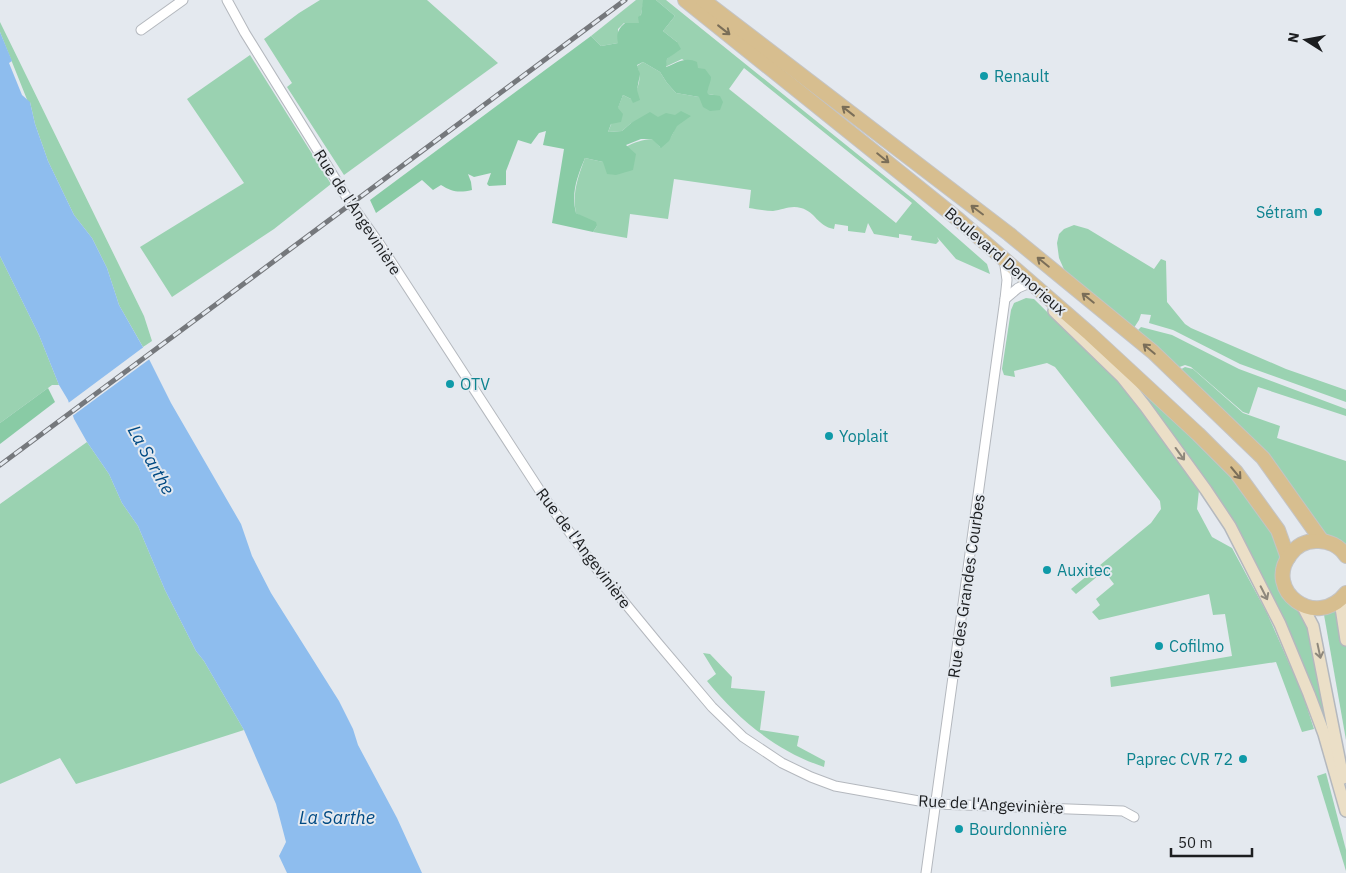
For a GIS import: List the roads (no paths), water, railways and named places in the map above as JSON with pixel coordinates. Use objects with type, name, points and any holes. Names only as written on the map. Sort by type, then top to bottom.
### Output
[{"type":"main road","name":"Boulevard Demorieux","points":[[685,0],[959,220],[1198,434],[1236,472],[1278,530],[1288,558]]},
{"type":"main road","name":"Boulevard Demorieux","points":[[703,0],[1009,234],[1152,352],[1263,458],[1346,556]]},
{"type":"main road","points":[[959,220],[1005,266],[1029,283],[1122,377],[1206,490],[1230,526],[1280,624],[1309,694],[1324,734],[1346,811]]},
{"type":"main road","points":[[1334,544],[1302,543],[1288,558],[1284,571],[1285,585],[1288,592],[1302,605],[1313,626],[1346,796]]},
{"type":"main road","points":[[1302,605],[1318,609],[1332,606],[1343,597]]},
{"type":"main road","points":[[1343,597],[1346,640]]},
{"type":"street","points":[[141,30],[183,0]]},
{"type":"street","name":"Rue de l'Angevinière","points":[[227,0],[245,33],[349,201],[380,243],[546,500],[592,563],[712,707],[743,737],[782,763],[835,786],[936,804],[1124,812],[1134,817]]},
{"type":"street","name":"Rue des Grandes Courbes","points":[[926,873],[1005,298],[1005,266]]},
{"type":"street","points":[[1005,298],[1029,283]]},
{"type":"water","name":"La Sarthe","points":[[0,32],[12,61],[9,63],[22,95],[30,102],[35,124],[48,161],[74,215],[92,238],[107,268],[119,305],[171,403],[241,524],[252,556],[271,593],[339,701],[353,729],[358,745],[397,818],[422,873],[287,873],[279,856],[286,842],[276,804],[244,730],[204,661],[196,651],[165,590],[138,526],[122,503],[109,474],[74,419],[68,400],[59,385],[39,335],[0,256]]},
{"type":"railway","points":[[0,465],[625,0]]},
{"type":"place","name":"Renault","points":[[984,76]]},
{"type":"place","name":"Sétram","points":[[1318,212]]},
{"type":"place","name":"OTV","points":[[450,384]]},
{"type":"place","name":"Yoplait","points":[[829,436]]},
{"type":"place","name":"Auxitec","points":[[1047,570]]},
{"type":"place","name":"Cofilmo","points":[[1159,646]]},
{"type":"place","name":"Paprec CVR 72","points":[[1243,759]]},
{"type":"place","name":"Bourdonnière","points":[[959,829]]}]
